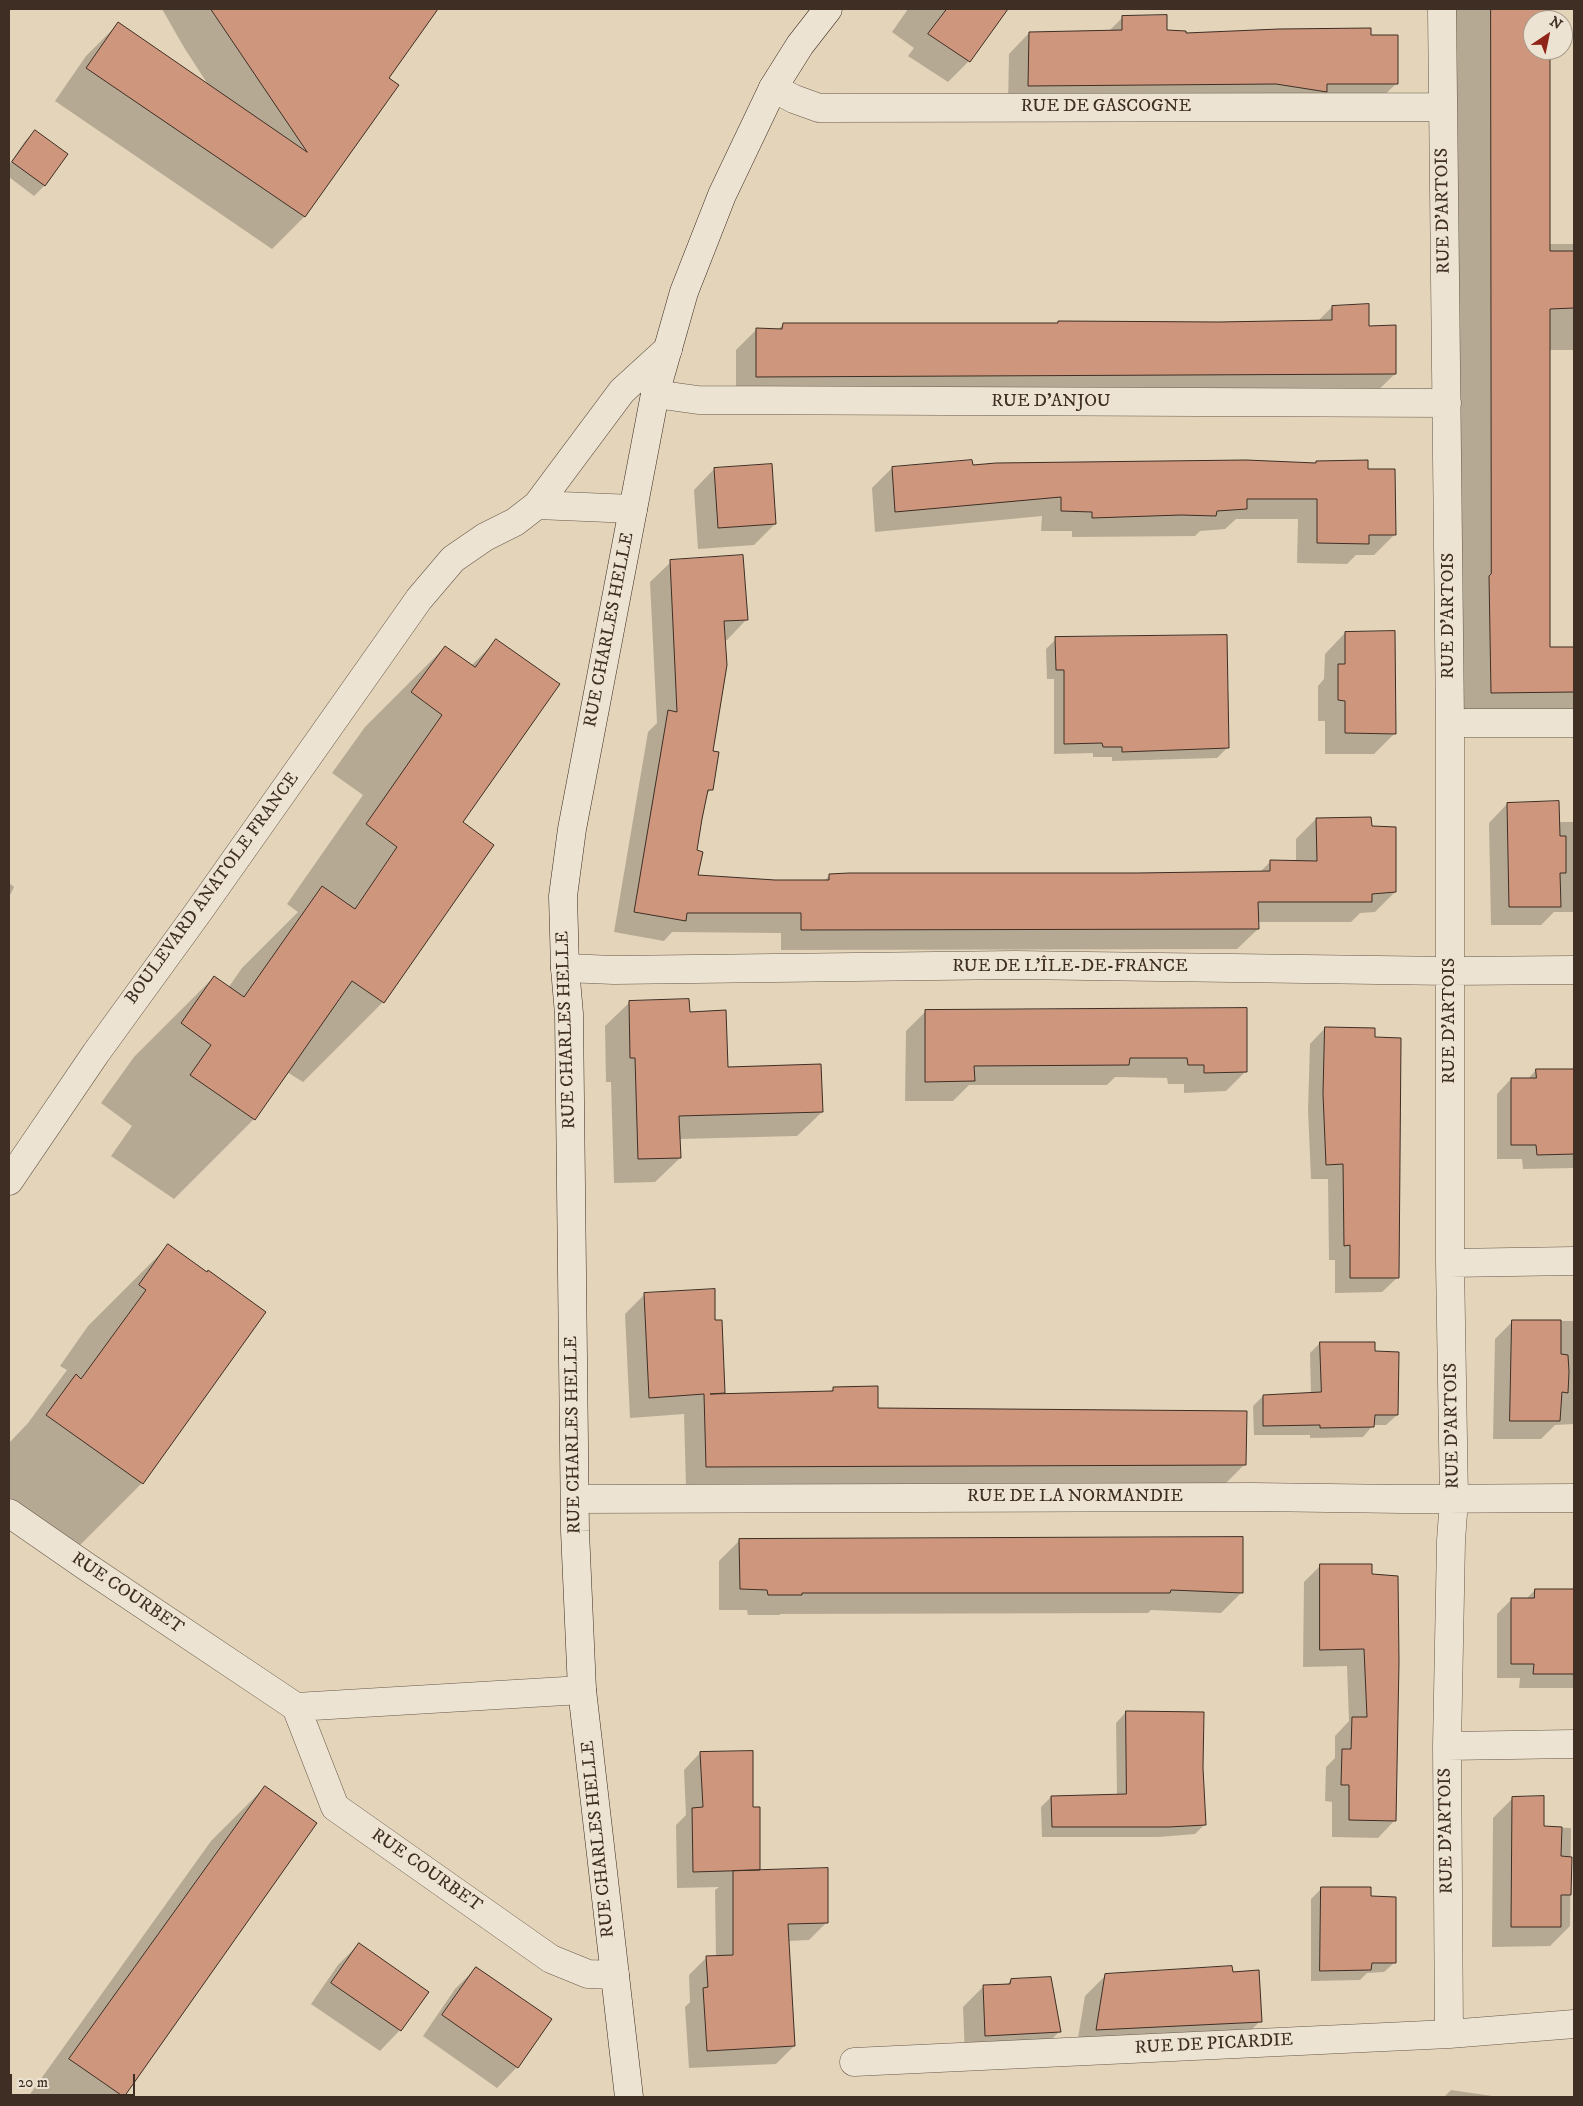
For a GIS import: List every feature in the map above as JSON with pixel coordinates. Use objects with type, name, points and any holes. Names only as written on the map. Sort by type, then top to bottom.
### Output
[{"type":"street","name":"RUE CHARLES HELLE","points":[[629,2097],[582,1690],[575,1499],[569,1014],[565,968],[563,896],[572,829],[655,394],[684,292],[722,195],[773,88],[800,45],[828,9]]},
{"type":"street","name":"RUE D'ARTOIS","points":[[1442,9],[1450,724],[1450,1263],[1454,1498],[1451,1541],[1447,1746],[1449,2034]]},
{"type":"street","name":"RUE DE GASCOGNE","points":[[773,88],[819,108],[1443,107]]},
{"type":"street","name":"BOULEVARD ANATOLE FRANCE","points":[[9,1181],[96,1053],[199,911],[418,599],[453,559],[485,537],[515,522],[537,505],[622,390],[668,349]]},
{"type":"street","name":"RUE D'ANJOU","points":[[655,394],[698,400],[1447,403]]},
{"type":"street","points":[[537,505],[633,510]]},
{"type":"street","points":[[1450,724],[1574,723]]},
{"type":"street","name":"RUE DE L'ÎLE-DE-FRANCE","points":[[565,968],[614,970],[1016,965],[1450,971],[1574,970]]},
{"type":"street","points":[[1450,1263],[1574,1261]]},
{"type":"street","name":"RUE DE LA NORMANDIE","points":[[575,1499],[1574,1498]]},
{"type":"street","name":"RUE COURBET","points":[[9,1513],[296,1706],[335,1806],[551,1959],[588,1974],[615,1975]]},
{"type":"street","points":[[296,1706],[582,1690]]},
{"type":"street","points":[[1447,1746],[1574,1744]]},
{"type":"street","name":"RUE DE PICARDIE","points":[[854,2062],[1449,2034],[1574,2024]]},
{"type":"building","points":[[211,9],[438,9],[389,78],[399,85],[305,217],[86,68],[118,22],[307,152]]},
{"type":"building","points":[[947,9],[1008,9],[970,62],[928,34]]},
{"type":"building","points":[[1491,9],[1550,9],[1523,10],[1523,60],[1550,60],[1550,251],[1574,251],[1574,308],[1550,309],[1550,647],[1574,647],[1574,692],[1491,693],[1489,576],[1491,574]]},
{"type":"building","points":[[1167,15],[1167,30],[1186,31],[1186,33],[1371,28],[1371,35],[1398,35],[1398,84],[1327,84],[1327,92],[1276,84],[1028,86],[1029,32],[1122,30],[1122,16]]},
{"type":"building","points":[[35,130],[68,154],[45,186],[12,162]]},
{"type":"building","points":[[1369,304],[1369,326],[1396,325],[1396,374],[756,377],[756,328],[782,329],[783,323],[1058,323],[1058,321],[1219,322],[1332,320],[1332,306]]},
{"type":"building","points":[[972,460],[973,465],[996,463],[1246,460],[1316,463],[1316,461],[1368,460],[1368,469],[1395,469],[1396,535],[1369,535],[1369,544],[1317,543],[1317,499],[1247,499],[1247,509],[1217,511],[1216,516],[1181,515],[1092,518],[1092,512],[1061,511],[1061,497],[895,512],[892,467]]},
{"type":"building","points":[[772,464],[776,524],[718,528],[714,468]]},
{"type":"building","points":[[743,555],[748,620],[724,621],[727,665],[713,751],[719,752],[713,790],[708,790],[702,819],[697,850],[703,852],[698,875],[775,880],[829,880],[829,874],[849,873],[1270,871],[1270,860],[1317,861],[1316,818],[1371,817],[1372,826],[1396,827],[1396,892],[1372,894],[1372,902],[1258,902],[1259,929],[801,930],[801,913],[687,913],[686,921],[634,912],[668,710],[677,712],[670,560]]},
{"type":"building","points":[[1395,631],[1396,734],[1345,733],[1345,701],[1338,700],[1338,664],[1345,664],[1345,632]]},
{"type":"building","points":[[1227,635],[1229,748],[1122,752],[1122,747],[1103,747],[1102,743],[1064,744],[1064,670],[1056,670],[1055,637]]},
{"type":"building","points":[[496,639],[560,684],[463,822],[494,845],[384,1003],[352,981],[255,1120],[190,1075],[211,1045],[181,1023],[214,976],[244,997],[322,886],[355,909],[397,847],[366,824],[442,715],[411,692],[445,646],[475,667]]},
{"type":"building","points":[[1559,801],[1560,836],[1566,836],[1566,873],[1560,873],[1561,907],[1509,907],[1507,803]]},
{"type":"building","points":[[689,999],[690,1012],[726,1010],[728,1067],[821,1064],[823,1112],[679,1116],[681,1158],[638,1159],[635,1058],[630,1058],[629,1001]]},
{"type":"building","points":[[1247,1008],[1247,1072],[1204,1073],[1204,1065],[1188,1065],[1187,1058],[1130,1058],[1129,1065],[974,1066],[975,1081],[925,1082],[925,1010]]},
{"type":"building","points":[[1325,1027],[1375,1028],[1375,1037],[1401,1038],[1399,1278],[1350,1278],[1350,1245],[1344,1246],[1343,1164],[1326,1165],[1323,1094]]},
{"type":"building","points":[[1536,1069],[1574,1069],[1574,1154],[1537,1155],[1536,1145],[1511,1145],[1511,1078],[1536,1078]]},
{"type":"building","points":[[168,1244],[266,1312],[143,1484],[46,1415],[76,1374],[81,1379],[146,1290],[139,1285]]},
{"type":"building","points":[[715,1289],[715,1320],[722,1320],[725,1393],[710,1394],[833,1391],[833,1387],[878,1386],[878,1408],[1247,1411],[1246,1465],[706,1467],[704,1394],[649,1398],[644,1293]]},
{"type":"building","points":[[1512,1320],[1561,1320],[1561,1354],[1568,1355],[1569,1372],[1568,1393],[1562,1392],[1560,1421],[1510,1421]]},
{"type":"building","points":[[1320,1342],[1375,1342],[1375,1351],[1399,1352],[1398,1415],[1375,1415],[1374,1427],[1320,1428],[1320,1425],[1263,1426],[1263,1395],[1321,1392]]},
{"type":"building","points":[[1243,1537],[1243,1593],[1171,1590],[1170,1593],[802,1593],[802,1595],[768,1595],[767,1590],[740,1589],[739,1539]]},
{"type":"building","points":[[1320,1564],[1372,1564],[1372,1574],[1398,1576],[1399,1662],[1396,1821],[1349,1820],[1349,1785],[1341,1785],[1342,1749],[1351,1749],[1352,1717],[1367,1717],[1364,1649],[1320,1650]]},
{"type":"building","points":[[1535,1589],[1574,1589],[1574,1674],[1533,1674],[1534,1664],[1511,1664],[1511,1598],[1534,1598]]},
{"type":"building","points":[[1126,1711],[1204,1712],[1203,1768],[1206,1825],[1169,1827],[1052,1827],[1051,1796],[1126,1794]]},
{"type":"building","points":[[753,1751],[753,1807],[760,1807],[760,1870],[693,1872],[692,1808],[703,1807],[700,1752]]},
{"type":"building","points":[[265,1786],[317,1823],[124,2097],[69,2059]]},
{"type":"building","points":[[1544,1796],[1544,1826],[1562,1827],[1561,1856],[1572,1857],[1571,1895],[1561,1895],[1561,1927],[1511,1927],[1512,1797]]},
{"type":"building","points":[[828,1868],[828,1923],[788,1924],[795,2046],[707,2051],[703,1988],[708,1987],[706,1956],[733,1955],[733,1871]]},
{"type":"building","points":[[1321,1887],[1371,1887],[1371,1896],[1396,1897],[1396,1963],[1372,1963],[1371,1970],[1320,1971]]},
{"type":"building","points":[[359,1943],[429,1992],[401,2031],[331,1983]]},
{"type":"building","points":[[1232,1966],[1233,1972],[1259,1970],[1262,2022],[1096,2030],[1105,1974]]},
{"type":"building","points":[[476,1967],[552,2019],[518,2068],[442,2015]]},
{"type":"building","points":[[1051,1977],[1061,2032],[985,2036],[983,1985],[1010,1984],[1011,1979]]}]
